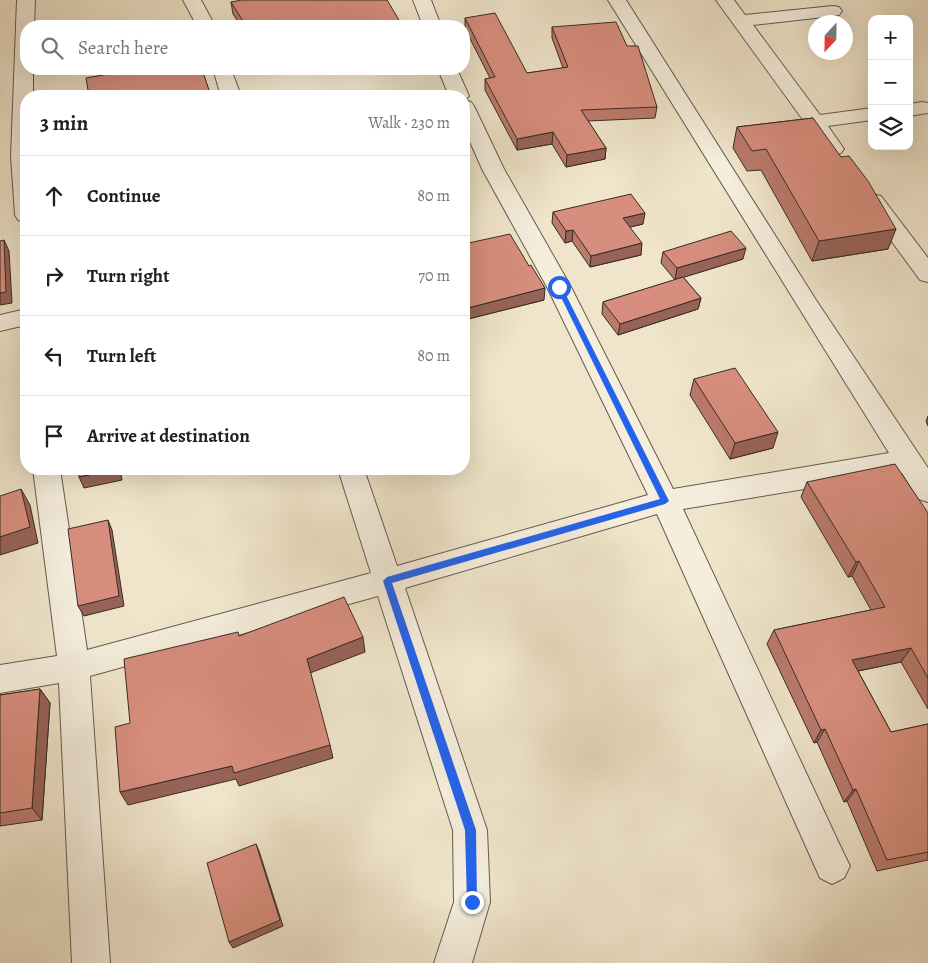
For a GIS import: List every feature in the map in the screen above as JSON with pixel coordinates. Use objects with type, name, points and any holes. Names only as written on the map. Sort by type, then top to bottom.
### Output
[{"type":"street","points":[[25,20],[26,0]]},
{"type":"street","points":[[192,0],[203,20]]},
{"type":"street","points":[[422,0],[430,20]]},
{"type":"street","points":[[618,0],[808,306],[928,492]]},
{"type":"street","points":[[725,0],[928,274]]},
{"type":"street","points":[[740,21],[833,12]]},
{"type":"street","points":[[23,90],[24,75]]},
{"type":"street","points":[[224,75],[229,90]]},
{"type":"street","points":[[450,75],[456,90]]},
{"type":"street","points":[[814,122],[868,115]]},
{"type":"street","points":[[470,119],[493,169],[559,287],[665,501],[832,866]]},
{"type":"street","points":[[0,323],[20,318]]},
{"type":"street","points":[[0,679],[74,667],[387,581],[665,501],[908,461]]},
{"type":"street","points":[[47,475],[74,667],[91,963]]},
{"type":"street","points":[[353,475],[470,830],[472,902],[459,950],[453,963]]},
{"type":"building","points":[[242,0],[387,0],[399,20],[242,20],[231,2]]},
{"type":"building","points":[[495,13],[527,73],[568,67],[552,27],[616,22],[627,46],[638,46],[657,107],[581,110],[606,148],[567,155],[553,132],[517,139],[485,79],[495,77],[470,28],[470,20],[465,18]]},
{"type":"building","points":[[103,75],[204,75],[209,90],[88,90],[86,78]]},
{"type":"building","points":[[813,118],[841,157],[849,156],[868,181],[896,229],[819,241],[766,149],[752,151],[737,127]]},
{"type":"building","points":[[631,194],[645,213],[623,218],[642,243],[591,256],[573,230],[566,231],[553,212]]},
{"type":"building","points":[[731,231],[746,248],[677,268],[663,252]]},
{"type":"building","points":[[510,234],[545,288],[470,307],[470,243]]},
{"type":"building","points":[[4,240],[6,292],[0,293],[0,241]]},
{"type":"building","points":[[683,277],[701,298],[620,324],[603,302]]},
{"type":"building","points":[[735,368],[778,432],[735,443],[694,379]]},
{"type":"building","points":[[895,464],[928,513],[928,678],[911,648],[852,660],[891,732],[928,724],[928,852],[887,860],[856,789],[853,790],[825,729],[821,730],[774,630],[885,607],[859,561],[856,562],[807,482]]},
{"type":"building","points":[[21,489],[30,527],[0,537],[0,496]]},
{"type":"building","points":[[108,520],[119,596],[78,606],[68,529]]},
{"type":"building","points":[[344,597],[363,637],[307,659],[330,745],[234,773],[232,766],[120,792],[115,727],[130,723],[124,659],[238,632],[239,636]]},
{"type":"building","points":[[40,689],[32,808],[0,813],[0,695]]},
{"type":"building","points":[[256,844],[280,920],[229,942],[207,863]]},
{"type":"route","points":[[472,902],[470,830],[387,581],[665,501],[559,287]]}]
